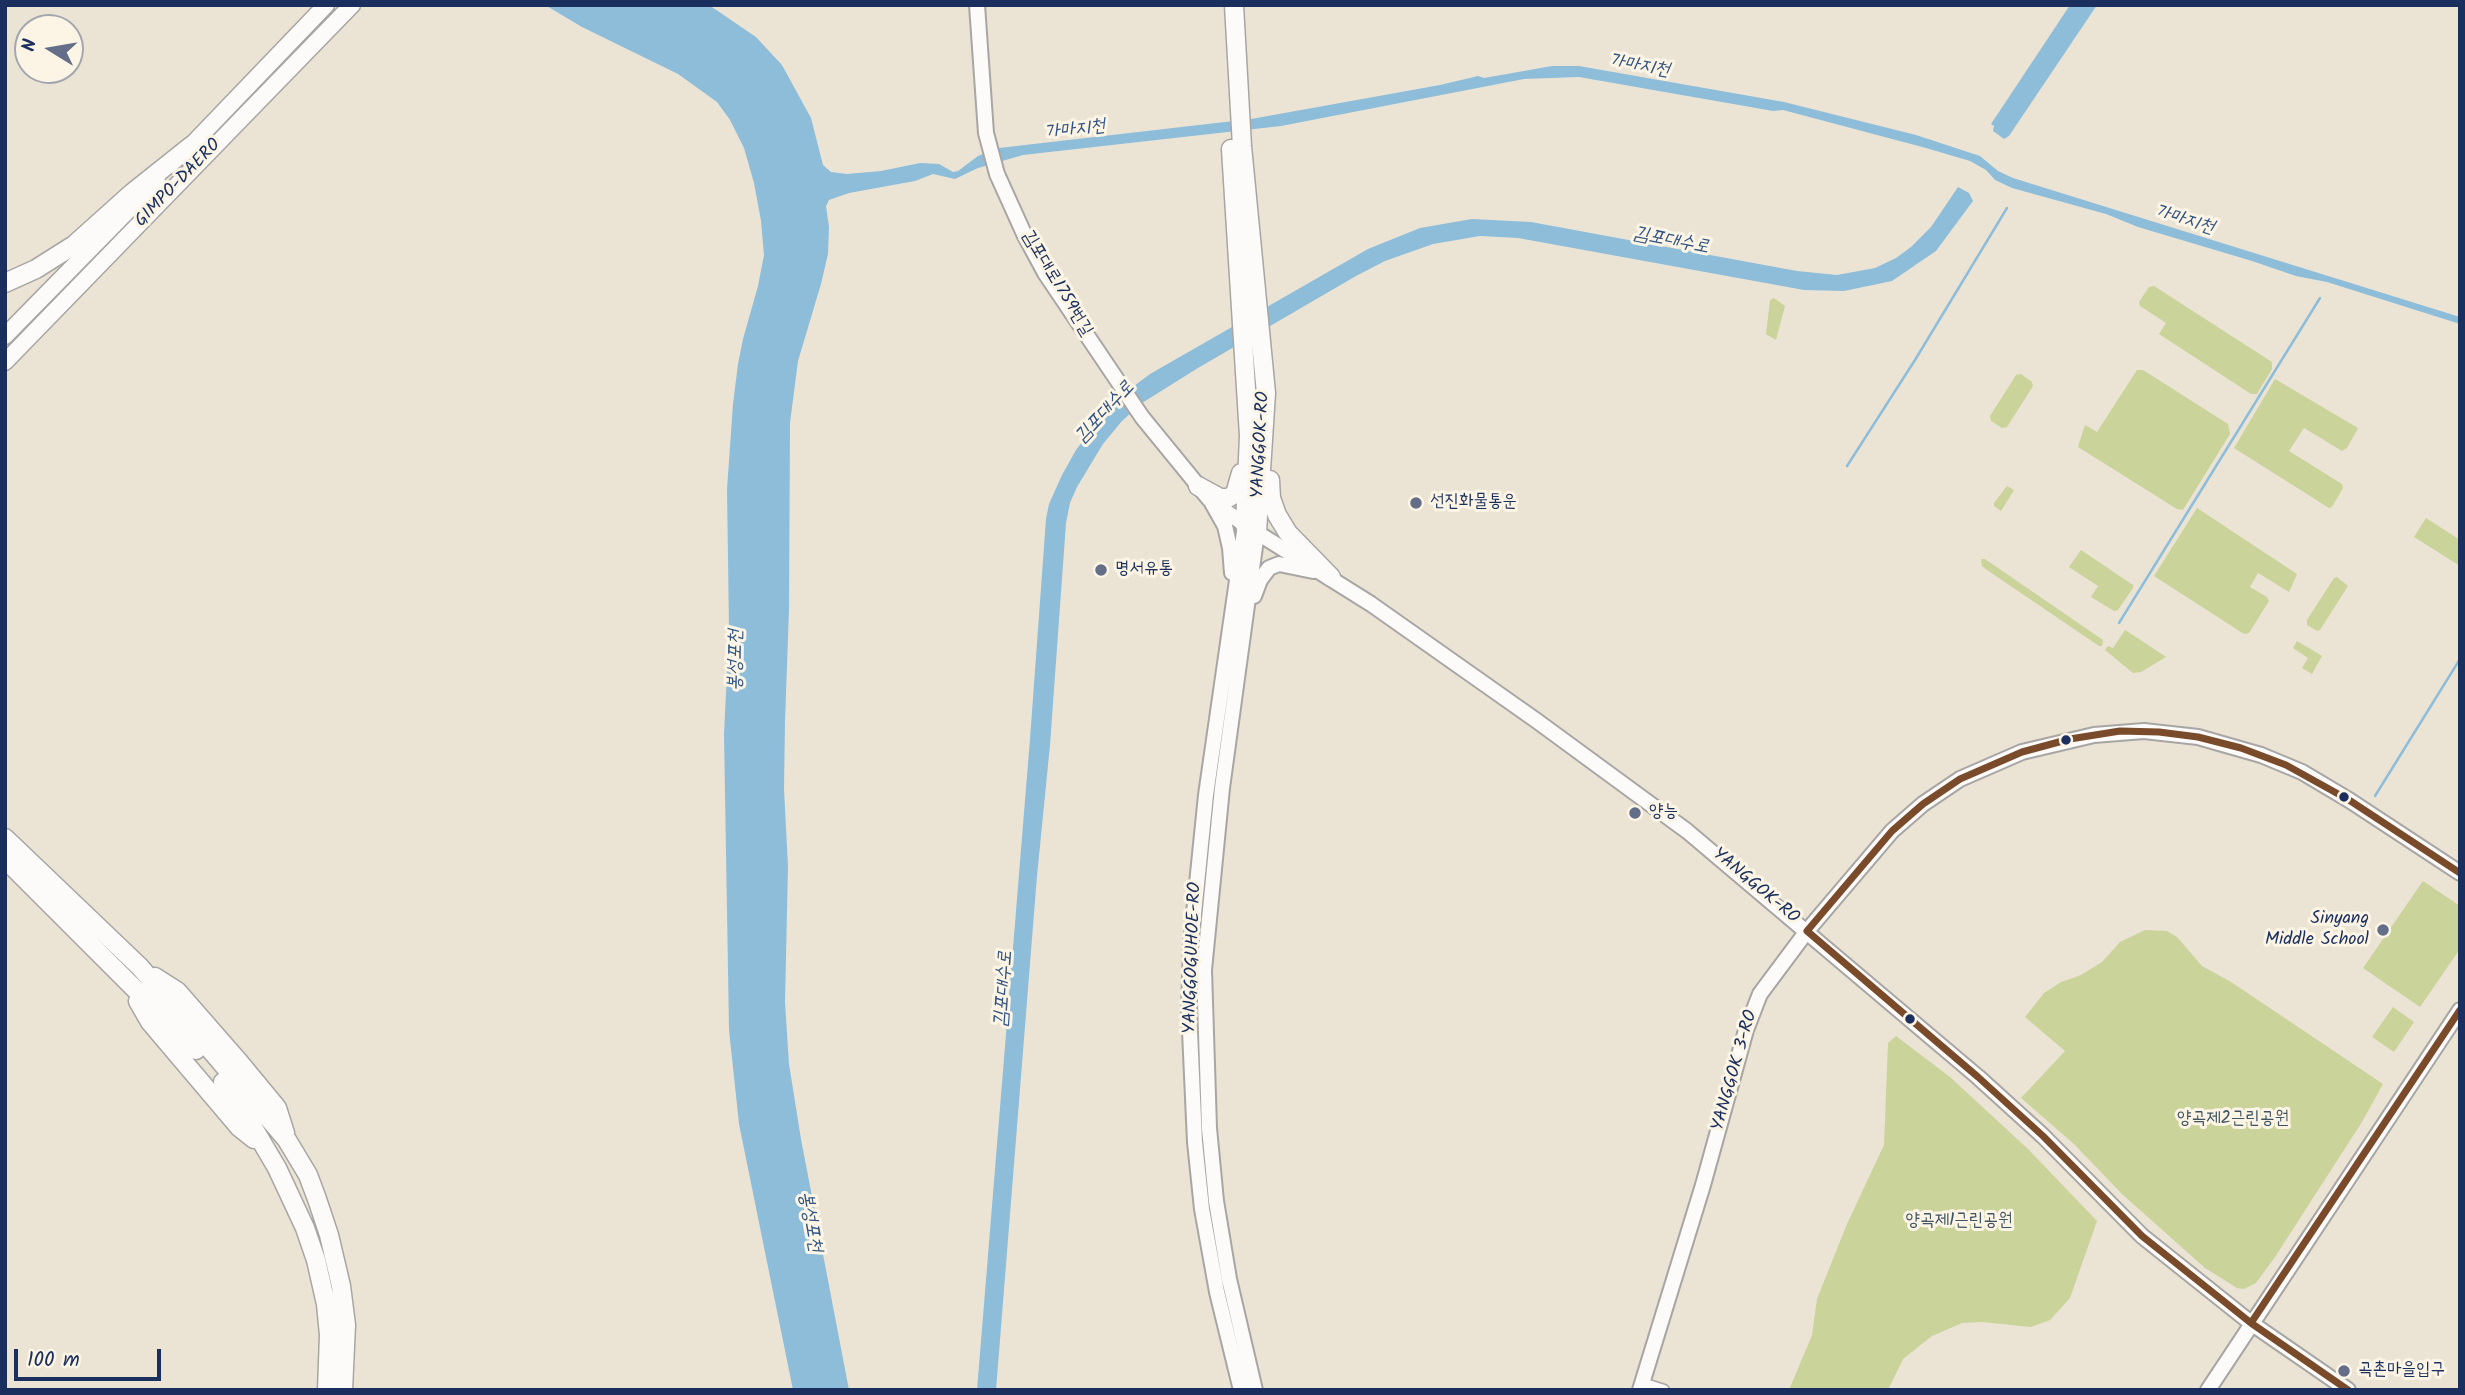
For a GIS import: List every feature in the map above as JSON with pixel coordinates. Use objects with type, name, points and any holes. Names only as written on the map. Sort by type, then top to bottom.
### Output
[{"type":"highway","points":[[1223,5],[1236,147]]},
{"type":"highway","points":[[1233,101],[1234,5]]},
{"type":"highway","points":[[5,283],[36,269],[74,245],[132,193],[191,146]]},
{"type":"highway","name":"YANGGOK-RO","points":[[1236,147],[1257,293],[1266,393],[1251,529]]},
{"type":"highway","name":"YANGGOK-RO","points":[[1236,147],[1240,307],[1246,371],[1251,529]]},
{"type":"highway","points":[[1266,393],[1271,498],[1277,515],[1289,533],[1331,577]]},
{"type":"highway","points":[[1204,493],[1220,498],[1235,494],[1249,436]]},
{"type":"highway","points":[[5,838],[140,967],[287,1140],[308,1175],[317,1199],[341,1286],[346,1325],[343,1390]]},
{"type":"highway","points":[[5,859],[189,1042],[237,1100],[287,1190],[316,1260],[326,1304],[329,1335],[327,1390]]},
{"type":"main road","name":"GIMPO-DAERO","points":[[5,336],[326,5]]},
{"type":"main road","name":"GIMPO-DAERO","points":[[5,362],[352,5]]},
{"type":"street","name":"김포대로1759번길","points":[[977,5],[982,98],[988,141],[997,174],[1025,236],[1045,273],[1140,413],[1204,493]]},
{"type":"street","points":[[1204,493],[1251,529]]},
{"type":"street","points":[[1204,493],[1225,526],[1230,548],[1234,598]]},
{"type":"street","name":"YANGGOK-RO","points":[[1251,529],[1331,577],[1538,721],[1687,831],[1807,930],[1997,1094],[2043,1136],[2142,1236],[2251,1323],[2348,1390]]},
{"type":"street","name":"YANGGOGUHOE-RO","points":[[1241,1390],[1217,1292],[1202,1209],[1195,1142],[1189,1009],[1191,943],[1205,807],[1234,598],[1251,529]]},
{"type":"street","name":"YANGGOGUHOE-RO","points":[[1251,529],[1244,632],[1209,906],[1204,970],[1204,1037],[1216,1202],[1229,1279],[1255,1390]]},
{"type":"street","points":[[1244,632],[1260,580],[1269,568],[1279,564],[1331,577]]},
{"type":"street","name":"YANGGOK 3-RO","points":[[1641,1386],[1703,1185],[1750,1016],[1768,982],[1807,930],[1892,831],[1923,804],[1960,779],[2022,752],[2070,739],[2120,732],[2159,732],[2198,737],[2241,748],[2286,765],[2349,800],[2460,873]]},
{"type":"street","points":[[2208,1390],[2460,1010]]},
{"type":"street","points":[[1641,1386],[1664,1390]]},
{"type":"green space","points":[[2154,286],[2272,362],[2272,369],[2257,394],[2251,394],[2159,334],[2166,323],[2140,306],[2139,302],[2149,287]]},
{"type":"green space","points":[[1774,298],[1785,306],[1776,340],[1766,334],[1770,300]]},
{"type":"green space","points":[[2137,370],[2143,370],[2228,424],[2230,434],[2183,510],[2177,509],[2078,447],[2085,425],[2097,432]]},
{"type":"green space","points":[[2021,374],[2032,382],[2033,386],[2007,427],[2002,428],[1991,421],[1990,416],[2016,375]]},
{"type":"green space","points":[[2275,379],[2358,428],[2347,448],[2342,451],[2304,428],[2289,451],[2342,484],[2343,488],[2332,507],[2329,508],[2234,448]]},
{"type":"green space","points":[[2007,486],[2014,490],[2001,511],[1994,503]]},
{"type":"green space","points":[[2197,508],[2297,574],[2289,592],[2258,573],[2250,587],[2269,601],[2249,633],[2244,634],[2154,576]]},
{"type":"green space","points":[[2426,518],[2460,540],[2460,566],[2414,537]]},
{"type":"green space","points":[[2081,550],[2133,585],[2118,610],[2114,611],[2091,597],[2098,586],[2069,567]]},
{"type":"green space","points":[[1981,559],[1985,559],[2103,640],[2102,646],[1987,570],[1982,566]]},
{"type":"green space","points":[[2337,577],[2348,586],[2317,631],[2307,625],[2307,620]]},
{"type":"green space","points":[[2125,630],[2166,657],[2141,672],[2133,673],[2105,650],[2108,646],[2113,648]]},
{"type":"green space","points":[[2297,641],[2322,656],[2312,674],[2302,668],[2308,658],[2293,648]]},
{"type":"green space","points":[[2423,881],[2460,906],[2460,949],[2420,1007],[2363,968]]},
{"type":"green space","name":"양곡제2근린공원","points":[[2145,930],[2167,931],[2177,937],[2202,966],[2231,982],[2383,1084],[2362,1122],[2275,1257],[2256,1283],[2244,1289],[2237,1288],[2205,1268],[2122,1194],[2074,1144],[2021,1098],[2065,1051],[2025,1017],[2044,993],[2102,962],[2120,942]]},
{"type":"green space","points":[[2393,1007],[2414,1022],[2394,1052],[2372,1037]]},
{"type":"green space","name":"양곡제1근린공원","points":[[1896,1036],[1950,1077],[2028,1149],[2097,1221],[2070,1298],[2050,1320],[2031,1327],[1982,1322],[1962,1323],[1932,1336],[1903,1359],[1888,1390],[1789,1390],[1812,1335],[1817,1299],[1847,1224],[1884,1145],[1888,1043]]},
{"type":"water","name":"봉성포천","points":[[545,5],[709,5],[756,37],[782,65],[811,118],[823,165],[831,172],[847,174],[881,171],[920,163],[939,164],[953,172],[978,156],[999,148],[1251,119],[1478,76],[1484,78],[1552,66],[1579,66],[1784,102],[1916,135],[1980,156],[1998,171],[2013,178],[2460,317],[2460,324],[2138,227],[2106,214],[2012,188],[1995,180],[1986,170],[1970,161],[1926,148],[1783,110],[1773,111],[1579,77],[1524,79],[1281,126],[1023,155],[978,168],[955,179],[933,174],[915,181],[849,193],[829,200],[826,206],[829,227],[828,254],[798,361],[790,423],[784,789],[788,866],[785,1002],[789,1064],[801,1139],[849,1390],[793,1390],[739,1124],[729,1030],[724,734],[729,630],[727,489],[738,364],[764,255],[761,221],[744,148],[717,102],[678,74],[582,27]]},
{"type":"water","points":[[2070,5],[2097,5],[2009,136],[2004,139],[1993,131],[1994,126],[1991,124]]},
{"type":"water","name":"김포대수로","points":[[1958,187],[1969,193],[1973,201],[1936,251],[1892,281],[1844,291],[1804,290],[1518,238],[1480,236],[1433,244],[1385,261],[1356,276],[1198,368],[1142,403],[1103,444],[1077,487],[1066,523],[996,1390],[977,1390],[1046,519],[1049,504],[1062,475],[1076,450],[1101,417],[1122,395],[1150,374],[1368,249],[1420,228],[1472,219],[1531,222],[1797,271],[1837,275],[1875,268],[1896,258],[1931,227]]},
{"type":"waterway","points":[[1847,466],[2007,208]]},
{"type":"waterway","points":[[2119,623],[2320,298]]},
{"type":"waterway","points":[[2375,796],[2460,659]]},
{"type":"transit line","points":[[2348,1390],[2251,1323],[2142,1236],[2043,1136],[1807,931],[1892,831],[1923,804],[1960,779],[2022,752],[2070,739],[2120,731],[2198,737],[2241,748],[2286,765],[2349,800],[2460,873]]},
{"type":"transit line","points":[[2251,1323],[2460,1010]]},
{"type":"place","name":"선진화물통운","points":[[1416,503]]},
{"type":"place","name":"명서유통","points":[[1101,570]]},
{"type":"place","name":"양능","points":[[1635,813]]},
{"type":"place","name":"Sinyang Middle School","points":[[2383,930]]},
{"type":"place","name":"곡촌마을입구","points":[[2344,1371]]},
{"type":"water label","name":"가마지천","points":[[1639,67]]},
{"type":"water label","name":"가마지천","points":[[1075,131]]},
{"type":"water label","name":"가마지천","points":[[2184,221]]}]
